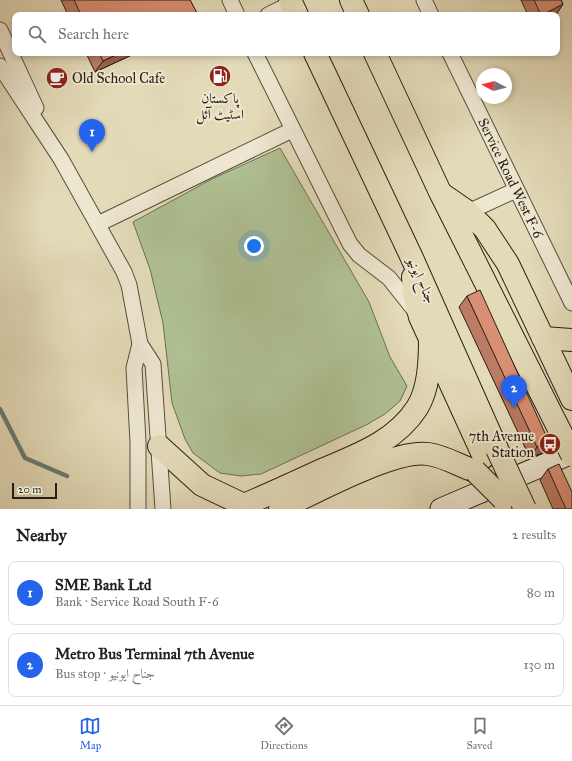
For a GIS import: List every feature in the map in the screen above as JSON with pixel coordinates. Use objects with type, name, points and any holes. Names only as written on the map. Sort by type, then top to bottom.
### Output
[{"type":"main road","points":[[351,0],[357,12]]},
{"type":"main road","name":"جناح ایونیو","points":[[316,56],[412,258],[485,459],[525,509]]},
{"type":"main road","points":[[376,56],[440,192],[572,454],[441,509]]},
{"type":"main road","points":[[440,192],[468,212],[485,229],[508,264],[572,399]]},
{"type":"main road","points":[[412,258],[414,292],[420,318],[506,504]]},
{"type":"main road","points":[[543,338],[572,340]]},
{"type":"main road","points":[[160,446],[202,485],[238,507],[373,448],[400,428],[417,408],[423,394],[430,363],[430,340]]},
{"type":"main road","points":[[280,509],[382,463],[409,454],[429,454],[485,459]]},
{"type":"street","points":[[230,0],[236,12]]},
{"type":"street","points":[[424,0],[430,12]]},
{"type":"street","points":[[276,12],[293,6]]},
{"type":"street","points":[[0,30],[12,55]]},
{"type":"street","points":[[12,56],[61,159]]},
{"type":"street","points":[[256,56],[350,244],[359,255],[389,278],[420,318]]},
{"type":"street","name":"Service Road West F-6","points":[[451,56],[572,303]]},
{"type":"street","points":[[0,66],[61,159],[124,272],[129,285],[140,344],[153,364],[160,446],[163,509]]},
{"type":"street","points":[[98,224],[292,130]]},
{"type":"street","points":[[468,212],[516,190]]},
{"type":"street","points":[[138,509],[138,442],[134,368],[140,344]]},
{"type":"green space","points":[[280,148],[369,302],[390,357],[407,386],[400,401],[385,414],[366,425],[261,474],[241,476],[220,473],[193,453],[185,439],[172,403],[163,323],[150,269],[133,222],[212,179]]},
{"type":"building","points":[[74,0],[190,0],[196,12],[80,12]]},
{"type":"building","points":[[534,0],[561,0],[563,4],[548,12],[540,12]]},
{"type":"building","points":[[100,56],[114,56],[103,61]]},
{"type":"building","points":[[480,290],[549,442],[537,447],[467,296]]},
{"type":"building","points":[[559,464],[572,492],[572,509],[566,509],[548,469]]},
{"type":"waterway","points":[[0,409],[25,458],[67,476]]},
{"type":"place","name":"پاکستان اسٹیٹ آئل","points":[[220,76]]},
{"type":"place","name":"Old School Cafe","points":[[57,78]]},
{"type":"place","name":"SME Bank Ltd","points":[[92,152]]},
{"type":"place","name":"Metro Bus Terminal 7th Avenue","points":[[514,408]]},
{"type":"place","name":"7th Avenue Station","points":[[550,444]]}]
